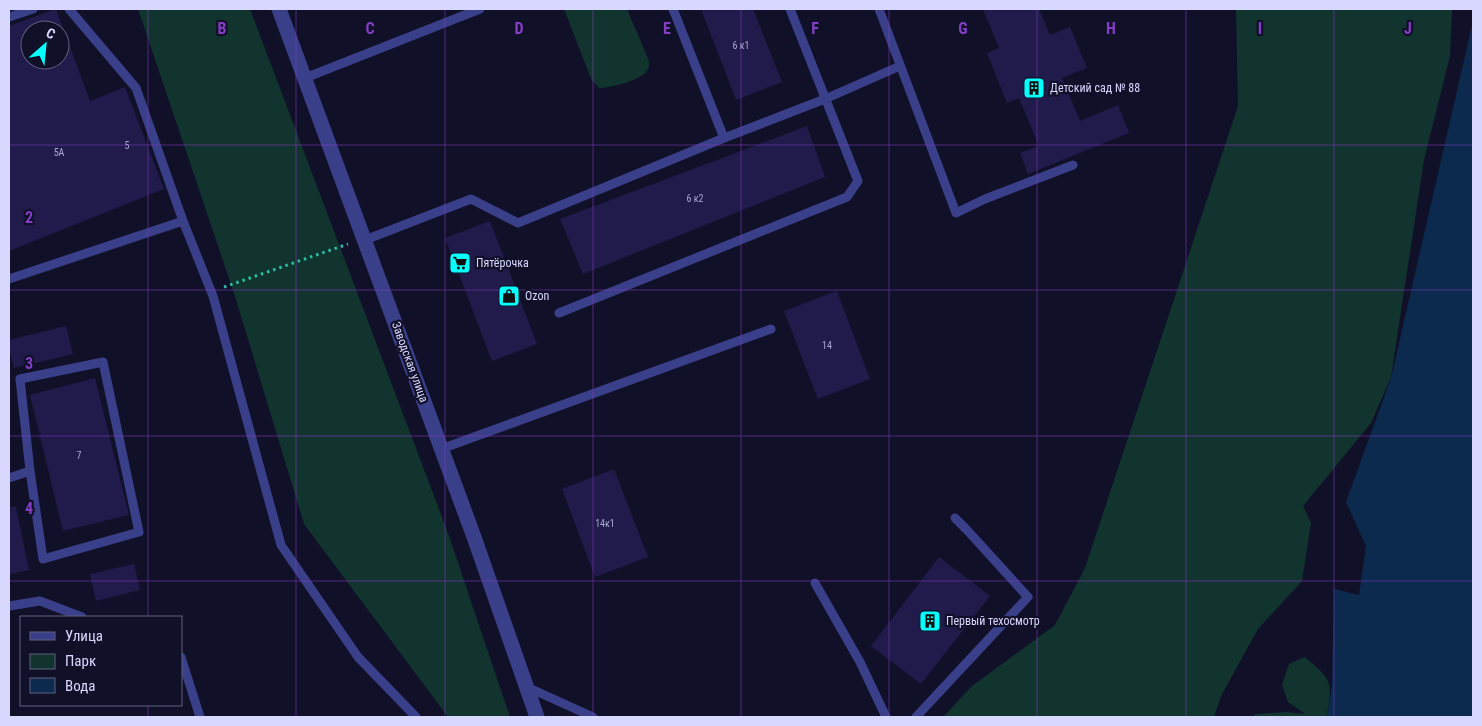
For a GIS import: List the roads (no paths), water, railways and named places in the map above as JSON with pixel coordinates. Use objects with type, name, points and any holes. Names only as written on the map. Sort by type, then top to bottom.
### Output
[{"type":"street","name":"Заводская улица","points":[[279,9],[304,78],[358,242],[442,449],[538,717]]},
{"type":"lane","points":[[9,18],[33,9]]},
{"type":"lane","points":[[69,9],[136,88],[183,220],[211,291],[280,545],[358,657],[416,717]]},
{"type":"lane","points":[[304,78],[480,9]]},
{"type":"lane","points":[[673,9],[724,138]]},
{"type":"lane","points":[[558,313],[847,197],[858,181],[790,9]]},
{"type":"lane","points":[[878,9],[956,213],[986,199],[1073,165]]},
{"type":"lane","points":[[358,242],[471,199],[518,222],[825,99],[900,66]]},
{"type":"lane","points":[[9,280],[183,220]]},
{"type":"lane","points":[[442,449],[771,329]]},
{"type":"lane","points":[[103,362],[139,532],[43,559],[30,471],[20,379],[103,362]]},
{"type":"lane","points":[[9,478],[30,471]]},
{"type":"lane","points":[[916,717],[1028,597],[968,530],[954,518]]},
{"type":"lane","points":[[816,583],[860,662],[886,717]]},
{"type":"lane","points":[[9,606],[40,601],[79,616]]},
{"type":"lane","points":[[182,660],[200,717]]},
{"type":"lane","points":[[527,687],[593,717]]},
{"type":"water","points":[[1473,21],[1473,717],[1327,717],[1332,685],[1334,589],[1359,595],[1366,546],[1346,502],[1391,378]]},
{"type":"place","name":"Детский сад № 88","points":[[1034,88]]},
{"type":"place","name":"Пятёрочка","points":[[460,263]]},
{"type":"place","name":"Ozon","points":[[509,296]]},
{"type":"place","name":"Первый техосмотр","points":[[930,621]]}]
